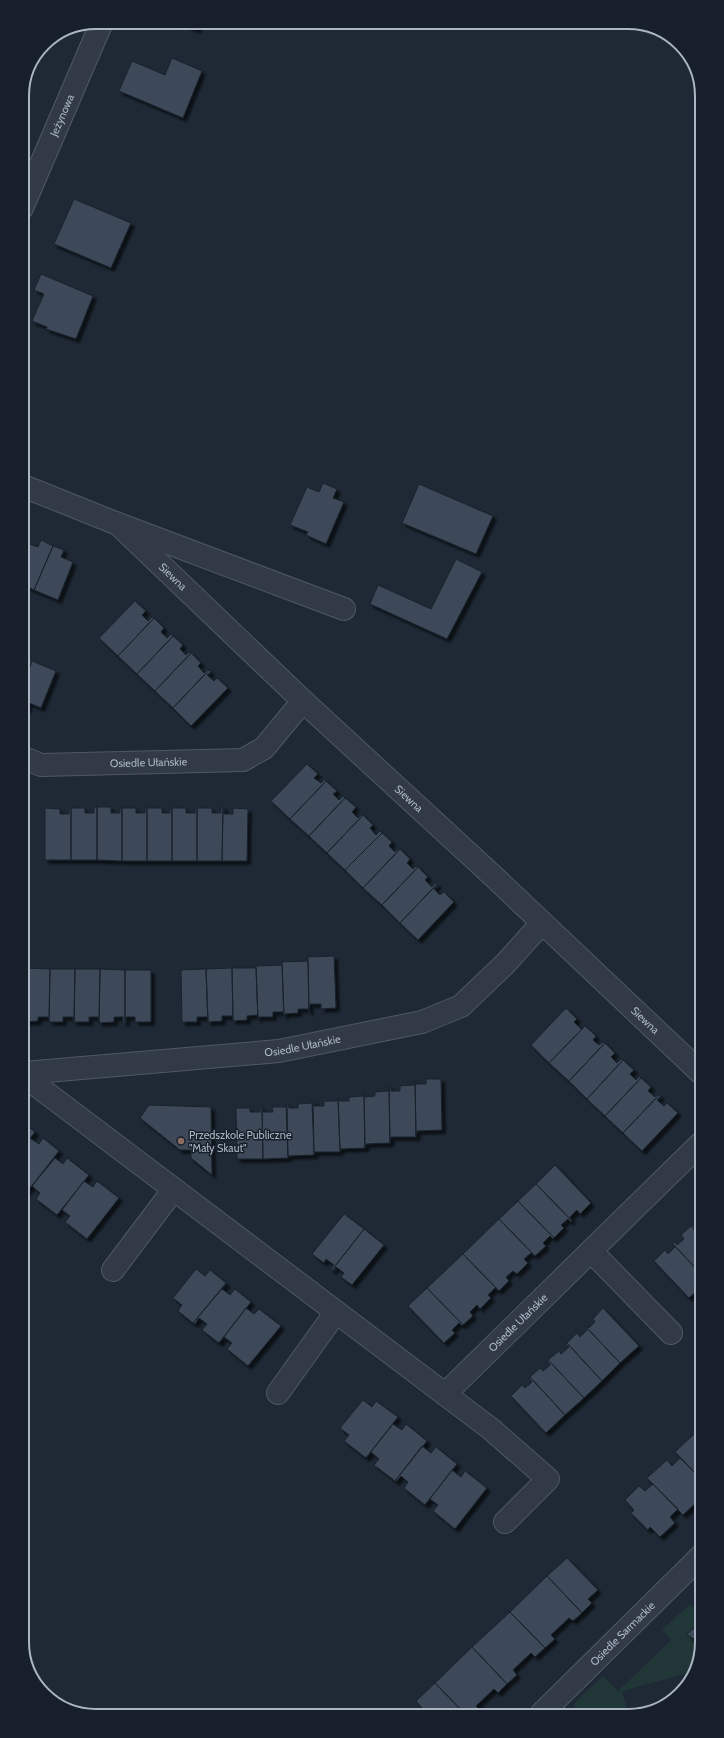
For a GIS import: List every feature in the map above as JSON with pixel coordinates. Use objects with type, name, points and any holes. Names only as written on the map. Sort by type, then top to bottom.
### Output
[{"type":"street","name":"Jeżynowa","points":[[29,192],[99,29]]},
{"type":"street","name":"Siewna","points":[[29,488],[118,524],[344,609]]},
{"type":"street","name":"Siewna","points":[[118,524],[303,701],[542,923],[695,1068]]},
{"type":"street","name":"Osiedle Ułańskie","points":[[32,761],[243,760],[264,748],[303,701]]},
{"type":"street","name":"Osiedle Ułańskie","points":[[29,1073],[279,1051],[422,1022],[461,1006],[505,964],[542,923]]},
{"type":"street","points":[[29,1080],[491,1429],[548,1479],[506,1522]]},
{"type":"street","name":"Osiedle Ułańskie","points":[[445,1394],[695,1149]]},
{"type":"street","points":[[113,1270],[174,1189]]},
{"type":"street","points":[[591,1251],[670,1333]]},
{"type":"street","points":[[278,1393],[336,1312]]},
{"type":"street","name":"Osiedle Sarmackie","points":[[546,1709],[695,1561]]},
{"type":"green space","points":[[690,1604],[695,1609],[694,1651],[687,1673],[622,1691],[627,1709],[574,1709],[574,1705],[576,1701],[603,1676],[618,1691],[671,1640],[662,1630]]},
{"type":"building","points":[[172,58],[202,71],[183,118],[119,91],[132,61],[165,75]]},
{"type":"building","points":[[74,199],[131,223],[111,268],[54,244]]},
{"type":"building","points":[[41,274],[93,296],[76,339],[46,329],[47,327],[32,321],[44,294],[34,290]]},
{"type":"building","points":[[323,483],[337,489],[333,498],[344,502],[326,544],[306,535],[308,532],[290,525],[307,487],[319,492]]},
{"type":"building","points":[[419,484],[493,516],[476,554],[402,523]]},
{"type":"building","points":[[41,540],[53,546],[34,590],[29,588],[29,544],[38,547]]},
{"type":"building","points":[[53,546],[64,550],[61,557],[73,562],[58,600],[34,590]]},
{"type":"building","points":[[456,559],[482,572],[447,639],[370,604],[378,585],[431,609]]},
{"type":"building","points":[[135,601],[146,611],[142,615],[148,621],[152,617],[154,618],[118,656],[99,638]]},
{"type":"building","points":[[154,618],[164,628],[161,632],[167,638],[171,634],[173,636],[137,674],[118,656]]},
{"type":"building","points":[[173,636],[183,645],[180,649],[186,655],[189,652],[191,653],[155,691],[137,674]]},
{"type":"building","points":[[191,653],[201,663],[198,666],[204,673],[208,669],[209,670],[173,708],[155,691]]},
{"type":"building","points":[[29,660],[32,661],[29,669]]},
{"type":"building","points":[[32,661],[56,671],[41,708],[29,703],[29,669]]},
{"type":"building","points":[[209,670],[211,672],[207,675],[214,681],[217,678],[228,688],[191,726],[173,708]]},
{"type":"building","points":[[307,764],[318,774],[314,778],[321,783],[325,779],[326,781],[290,819],[271,801]]},
{"type":"building","points":[[326,781],[337,791],[333,794],[339,800],[343,796],[345,798],[309,836],[290,819]]},
{"type":"building","points":[[345,798],[356,807],[352,812],[358,818],[362,814],[363,815],[327,853],[309,836]]},
{"type":"building","points":[[94,807],[97,807],[97,860],[71,860],[71,808],[85,808],[85,813],[94,813]]},
{"type":"building","points":[[97,807],[111,807],[111,813],[120,813],[120,808],[122,808],[122,861],[97,860]]},
{"type":"building","points":[[221,807],[223,807],[222,861],[197,861],[197,808],[212,808],[212,813],[221,813]]},
{"type":"building","points":[[223,807],[224,814],[233,814],[233,808],[248,809],[247,861],[222,861]]},
{"type":"building","points":[[45,808],[60,809],[60,814],[69,814],[69,808],[71,808],[71,860],[45,860]]},
{"type":"building","points":[[122,808],[136,808],[136,813],[145,813],[145,808],[147,808],[147,861],[122,861]]},
{"type":"building","points":[[147,808],[162,808],[162,813],[170,813],[170,808],[172,808],[172,861],[147,861]]},
{"type":"building","points":[[172,808],[186,808],[186,813],[195,813],[195,808],[197,808],[197,861],[172,861]]},
{"type":"building","points":[[363,815],[373,825],[370,828],[376,835],[380,831],[382,833],[345,870],[327,853]]},
{"type":"building","points":[[382,833],[392,842],[389,846],[395,852],[400,849],[363,888],[345,870]]},
{"type":"building","points":[[400,849],[410,859],[407,863],[413,869],[416,866],[418,867],[382,905],[363,888]]},
{"type":"building","points":[[418,867],[428,877],[425,880],[432,887],[435,883],[437,884],[400,923],[382,905]]},
{"type":"building","points":[[437,884],[438,885],[434,889],[440,895],[444,892],[454,902],[418,940],[400,923]]},
{"type":"building","points":[[334,956],[336,1008],[321,1009],[321,1004],[310,1004],[309,1013],[308,957]]},
{"type":"building","points":[[308,961],[309,1013],[308,1009],[298,1009],[298,1013],[285,1014],[284,1017],[282,962]]},
{"type":"building","points":[[282,965],[284,1017],[283,1012],[273,1012],[273,1017],[259,1017],[258,1020],[256,966]]},
{"type":"building","points":[[29,968],[50,969],[49,1022],[48,1017],[38,1017],[38,1021],[29,1022]]},
{"type":"building","points":[[232,968],[256,968],[258,1020],[257,1015],[247,1016],[247,1020],[233,1021]]},
{"type":"building","points":[[232,968],[233,1021],[232,1016],[222,1016],[222,1021],[208,1022],[206,969]]},
{"type":"building","points":[[50,969],[75,969],[74,1022],[73,1017],[63,1017],[63,1022],[49,1022]]},
{"type":"building","points":[[75,969],[100,969],[99,1023],[98,1017],[89,1017],[89,1022],[74,1022]]},
{"type":"building","points":[[100,969],[125,970],[125,1023],[123,1023],[123,1017],[114,1017],[114,1022],[99,1023]]},
{"type":"building","points":[[206,969],[208,1022],[207,1017],[197,1017],[197,1022],[182,1022],[181,970]]},
{"type":"building","points":[[125,970],[151,970],[151,1022],[135,1022],[135,1017],[126,1017],[125,1023]]},
{"type":"building","points":[[566,1008],[577,1019],[574,1022],[581,1029],[585,1026],[549,1063],[531,1045]]},
{"type":"building","points":[[585,1026],[596,1036],[593,1040],[599,1045],[603,1042],[605,1043],[569,1081],[549,1063]]},
{"type":"building","points":[[605,1043],[615,1053],[611,1057],[617,1063],[621,1059],[623,1060],[587,1099],[569,1081]]},
{"type":"building","points":[[623,1060],[634,1070],[630,1074],[636,1080],[640,1076],[641,1078],[605,1116],[587,1099]]},
{"type":"building","points":[[641,1078],[651,1087],[648,1091],[655,1097],[658,1094],[659,1095],[623,1133],[605,1116]]},
{"type":"building","points":[[426,1079],[441,1079],[442,1130],[417,1131],[416,1137],[415,1080],[416,1084],[426,1084]]},
{"type":"building","points":[[415,1080],[416,1137],[391,1137],[390,1143],[389,1087],[390,1086],[391,1091],[400,1091],[400,1086],[414,1085]]},
{"type":"building","points":[[388,1087],[390,1143],[366,1144],[365,1148],[364,1092],[365,1097],[375,1096],[375,1092],[388,1091]]},
{"type":"building","points":[[364,1092],[365,1148],[340,1149],[338,1097],[340,1101],[349,1101],[349,1097],[363,1096]]},
{"type":"building","points":[[659,1095],[661,1096],[657,1100],[664,1106],[667,1103],[678,1113],[642,1151],[623,1133]]},
{"type":"building","points":[[338,1097],[340,1152],[314,1152],[313,1101],[314,1106],[324,1106],[324,1101],[338,1101]]},
{"type":"building","points":[[312,1101],[314,1155],[288,1156],[287,1104],[289,1108],[298,1108],[298,1104],[312,1103]]},
{"type":"building","points":[[286,1104],[288,1158],[263,1159],[262,1107],[263,1112],[273,1112],[272,1107],[286,1107]]},
{"type":"building","points":[[149,1105],[211,1107],[212,1175],[191,1158],[191,1150],[180,1150],[140,1118]]},
{"type":"building","points":[[260,1107],[262,1107],[263,1159],[237,1159],[236,1108],[250,1108],[250,1112],[260,1112]]},
{"type":"building","points":[[29,1127],[35,1132],[29,1140]]},
{"type":"building","points":[[30,1138],[39,1144],[43,1138],[59,1151],[29,1189]]},
{"type":"building","points":[[55,1158],[63,1164],[67,1158],[89,1175],[57,1215],[36,1199],[40,1193],[32,1186]]},
{"type":"building","points":[[555,1165],[591,1203],[580,1214],[577,1210],[570,1217],[572,1221],[536,1184]]},
{"type":"building","points":[[84,1181],[93,1187],[97,1181],[119,1198],[87,1239],[65,1222],[70,1216],[62,1210]]},
{"type":"building","points":[[536,1184],[572,1221],[571,1222],[568,1219],[561,1225],[564,1228],[554,1238],[518,1201]]},
{"type":"building","points":[[518,1201],[554,1238],[553,1239],[550,1236],[543,1243],[546,1246],[535,1256],[499,1219]]},
{"type":"building","points":[[344,1214],[364,1229],[332,1270],[330,1269],[334,1265],[326,1259],[324,1263],[312,1254]]},
{"type":"building","points":[[499,1219],[535,1256],[531,1253],[524,1259],[528,1263],[517,1274],[513,1271],[506,1277],[509,1281],[499,1291],[463,1254]]},
{"type":"building","points":[[691,1226],[695,1230],[695,1268],[672,1243],[674,1242],[677,1245],[684,1239],[681,1235]]},
{"type":"building","points":[[364,1229],[384,1245],[352,1285],[341,1277],[344,1273],[336,1267],[333,1271],[332,1270]]},
{"type":"building","points":[[672,1243],[695,1268],[695,1292],[689,1298],[654,1261],[665,1250],[668,1254],[675,1247]]},
{"type":"building","points":[[463,1254],[499,1291],[495,1288],[488,1295],[491,1298],[480,1309],[477,1305],[470,1312],[473,1316],[463,1325],[427,1288]]},
{"type":"building","points":[[196,1269],[205,1276],[210,1270],[226,1283],[193,1323],[178,1311],[182,1305],[173,1298]]},
{"type":"building","points":[[227,1283],[222,1289],[230,1295],[235,1289],[251,1302],[219,1343],[202,1330],[207,1324],[199,1318],[195,1324],[193,1323]]},
{"type":"building","points":[[427,1288],[463,1325],[462,1326],[459,1323],[452,1330],[455,1333],[444,1343],[408,1306]]},
{"type":"building","points":[[246,1308],[254,1314],[259,1309],[281,1326],[248,1366],[227,1349],[232,1343],[224,1337],[219,1343]]},
{"type":"building","points":[[603,1308],[639,1346],[620,1363],[585,1326],[589,1328],[595,1322],[593,1319]]},
{"type":"building","points":[[584,1326],[620,1363],[602,1381],[567,1343],[577,1333],[580,1337],[587,1330]]},
{"type":"building","points":[[567,1343],[602,1381],[584,1398],[548,1360],[559,1351],[561,1354],[569,1347],[565,1344]]},
{"type":"building","points":[[548,1360],[584,1398],[565,1415],[530,1377],[540,1368],[543,1371],[550,1365],[547,1361]]},
{"type":"building","points":[[530,1377],[565,1415],[546,1433],[511,1396],[522,1385],[525,1388],[532,1382],[529,1378]]},
{"type":"building","points":[[363,1400],[372,1407],[376,1401],[398,1417],[366,1458],[344,1441],[349,1435],[340,1428]]},
{"type":"building","points":[[393,1424],[402,1430],[406,1424],[427,1441],[395,1481],[374,1465],[379,1459],[371,1452],[366,1458]]},
{"type":"building","points":[[694,1434],[695,1435],[695,1473],[675,1452]]},
{"type":"building","points":[[422,1446],[431,1453],[436,1447],[457,1464],[425,1505],[404,1488],[408,1482],[401,1476],[396,1482],[395,1481]]},
{"type":"building","points":[[680,1458],[695,1473],[695,1504],[683,1515],[647,1478],[667,1460],[672,1466]]},
{"type":"building","points":[[452,1470],[461,1477],[465,1471],[487,1488],[455,1529],[433,1511],[438,1505],[430,1499],[425,1505]]},
{"type":"building","points":[[653,1484],[678,1509],[670,1517],[675,1523],[660,1537],[650,1527],[648,1530],[631,1513],[634,1510],[625,1500],[639,1486],[645,1491]]},
{"type":"building","points":[[567,1558],[598,1590],[588,1599],[592,1603],[582,1613],[547,1576]]},
{"type":"building","points":[[547,1576],[582,1613],[573,1621],[569,1618],[551,1635],[555,1639],[545,1648],[510,1612]]},
{"type":"building","points":[[510,1612],[545,1648],[535,1657],[531,1653],[513,1670],[517,1675],[507,1684],[472,1647]]},
{"type":"building","points":[[695,1627],[695,1637],[693,1639],[687,1634]]},
{"type":"building","points":[[472,1647],[507,1684],[498,1693],[494,1689],[476,1706],[479,1709],[460,1709],[435,1683]]},
{"type":"building","points":[[435,1683],[460,1709],[423,1709],[416,1701]]},
{"type":"place","name":"Przedszkole Publiczne \"Mały Skaut\"","points":[[181,1141]]}]
